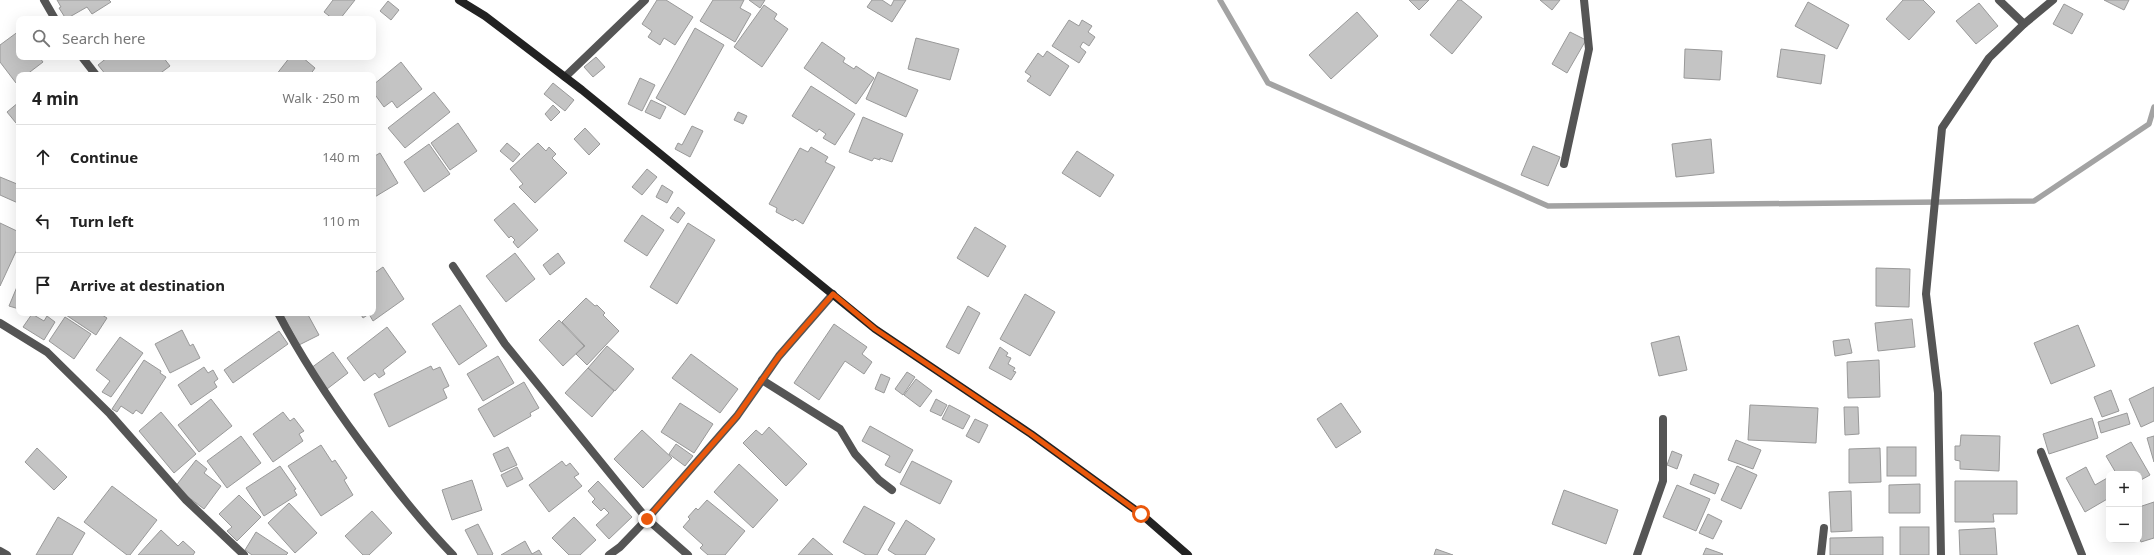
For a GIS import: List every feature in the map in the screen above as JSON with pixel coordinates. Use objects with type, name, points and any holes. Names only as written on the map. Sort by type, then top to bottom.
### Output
[{"type":"street","points":[[44,0],[53,16]]},
{"type":"street","points":[[459,0],[485,16],[565,77],[875,329],[1031,434],[1141,514],[1188,555]]},
{"type":"street","points":[[565,77],[645,0]]},
{"type":"street","points":[[1564,164],[1589,49],[1584,0]]},
{"type":"street","points":[[1999,0],[2024,24]]},
{"type":"street","points":[[1941,555],[1938,393],[1926,294],[1942,128],[1989,58],[2024,24],[2053,0]]},
{"type":"street","points":[[84,60],[94,72]]},
{"type":"street","points":[[453,266],[505,344],[647,519],[688,555]]},
{"type":"street","points":[[608,555],[620,547],[647,519],[737,416],[779,356],[833,294]]},
{"type":"street","points":[[280,316],[322,391],[389,482],[427,528],[453,555]]},
{"type":"street","points":[[0,323],[47,352],[110,414],[186,500],[244,555]]},
{"type":"street","points":[[762,380],[840,429],[855,454],[879,480],[892,490]]},
{"type":"street","points":[[1637,555],[1663,481],[1663,419]]},
{"type":"street","points":[[2041,452],[2082,555]]},
{"type":"street","points":[[1820,555],[1824,528]]},
{"type":"street","points":[[0,551],[7,555]]},
{"type":"building","points":[[57,0],[109,0],[111,2],[92,14],[87,7],[71,16],[64,16],[59,8],[61,7]]},
{"type":"building","points":[[333,0],[355,0],[342,16],[329,16],[324,12]]},
{"type":"building","points":[[657,0],[666,0],[693,17],[675,45],[664,38],[660,45],[648,37],[652,31],[642,24]]},
{"type":"building","points":[[713,0],[744,0],[740,8],[751,14],[735,42],[700,21]]},
{"type":"building","points":[[749,0],[765,0],[760,8]]},
{"type":"building","points":[[872,0],[882,0],[891,6],[894,0],[906,0],[892,22],[867,7]]},
{"type":"building","points":[[1409,0],[1429,0],[1419,10]]},
{"type":"building","points":[[1458,0],[1461,0],[1482,17],[1452,54],[1430,35]]},
{"type":"building","points":[[1540,0],[1560,0],[1552,10]]},
{"type":"building","points":[[1903,0],[1923,0],[1935,12],[1909,40],[1886,19]]},
{"type":"building","points":[[2104,0],[2129,0],[2124,10]]},
{"type":"building","points":[[388,1],[399,10],[391,20],[380,11]]},
{"type":"building","points":[[1808,2],[1849,25],[1837,49],[1795,26]]},
{"type":"building","points":[[1979,3],[1998,26],[1976,44],[1956,21]]},
{"type":"building","points":[[2064,4],[2083,14],[2072,34],[2053,24]]},
{"type":"building","points":[[764,5],[777,14],[774,19],[788,29],[762,67],[734,47]]},
{"type":"building","points":[[1357,12],[1378,36],[1331,79],[1309,55]]},
{"type":"building","points":[[1069,20],[1079,26],[1082,20],[1092,26],[1088,32],[1095,37],[1089,46],[1083,42],[1080,47],[1086,52],[1079,63],[1052,46]]},
{"type":"building","points":[[695,28],[724,45],[685,115],[656,98]]},
{"type":"building","points":[[1570,32],[1586,40],[1567,73],[1552,64]]},
{"type":"building","points":[[16,33],[16,60],[41,60],[43,62],[30,72],[16,72],[16,83],[0,62],[0,45]]},
{"type":"building","points":[[916,38],[959,49],[950,80],[908,69]]},
{"type":"building","points":[[822,42],[845,58],[843,62],[854,69],[856,66],[874,78],[856,104],[804,68]]},
{"type":"building","points":[[1685,49],[1722,51],[1720,80],[1684,78]]},
{"type":"building","points":[[1781,49],[1825,55],[1821,84],[1777,77]]},
{"type":"building","points":[[1047,51],[1069,66],[1050,96],[1027,81],[1031,76],[1025,72],[1038,53],[1043,57]]},
{"type":"building","points":[[596,57],[605,67],[593,77],[584,67]]},
{"type":"building","points":[[104,60],[165,60],[170,66],[162,72],[104,72],[98,65]]},
{"type":"building","points":[[288,60],[306,60],[315,68],[312,72],[278,72]]},
{"type":"building","points":[[401,62],[422,89],[397,108],[392,101],[384,107],[376,96],[376,83]]},
{"type":"building","points":[[878,72],[918,90],[906,117],[866,99]]},
{"type":"building","points":[[640,78],[655,85],[642,111],[628,104]]},
{"type":"building","points":[[553,83],[574,100],[565,111],[544,94]]},
{"type":"building","points":[[811,86],[855,114],[835,145],[823,138],[826,134],[819,129],[817,132],[792,116]]},
{"type":"building","points":[[434,92],[450,112],[405,148],[388,128]]},
{"type":"building","points":[[651,100],[666,107],[660,119],[645,112]]},
{"type":"building","points":[[16,104],[16,123],[7,112]]},
{"type":"building","points":[[553,105],[560,112],[551,121],[545,114]]},
{"type":"building","points":[[738,112],[747,116],[743,124],[734,120]]},
{"type":"building","points":[[863,117],[903,134],[892,162],[880,158],[880,160],[874,158],[872,161],[849,152]]},
{"type":"building","points":[[458,123],[477,151],[450,170],[431,143]]},
{"type":"building","points":[[692,126],[703,131],[690,157],[675,149],[678,143],[682,145]]},
{"type":"building","points":[[585,128],[600,144],[589,155],[574,139]]},
{"type":"building","points":[[1711,139],[1714,173],[1676,177],[1672,144]]},
{"type":"building","points":[[507,143],[520,154],[513,162],[500,151]]},
{"type":"building","points":[[538,143],[546,151],[549,147],[556,154],[552,158],[567,173],[535,203],[519,187],[523,184],[510,169]]},
{"type":"building","points":[[429,144],[450,174],[424,192],[404,162]]},
{"type":"building","points":[[1533,146],[1560,157],[1548,186],[1521,175]]},
{"type":"building","points":[[811,147],[828,157],[825,162],[835,167],[803,224],[795,219],[793,221],[776,212],[777,208],[769,204],[800,148],[808,152]]},
{"type":"building","points":[[1077,151],[1114,175],[1100,197],[1062,173]]},
{"type":"building","points":[[380,153],[398,183],[376,196],[376,155]]},
{"type":"building","points":[[647,169],[657,177],[642,195],[632,187]]},
{"type":"building","points":[[0,177],[16,184],[16,202],[0,195]]},
{"type":"building","points":[[662,185],[673,192],[667,203],[656,197]]},
{"type":"building","points":[[514,203],[538,230],[518,248],[513,242],[515,240],[511,236],[509,238],[494,220]]},
{"type":"building","points":[[678,207],[685,213],[678,223],[670,218]]},
{"type":"building","points":[[642,215],[664,230],[647,256],[624,241]]},
{"type":"building","points":[[0,223],[16,231],[16,251],[0,286]]},
{"type":"building","points":[[688,223],[715,240],[677,304],[650,287]]},
{"type":"building","points":[[975,227],[1006,246],[988,277],[957,258]]},
{"type":"building","points":[[515,253],[535,279],[506,302],[486,276]]},
{"type":"building","points":[[558,253],[565,263],[550,275],[543,265]]},
{"type":"building","points":[[383,267],[404,299],[373,321],[370,316],[376,316],[376,272]]},
{"type":"building","points":[[1876,268],[1910,269],[1909,307],[1876,306]]},
{"type":"building","points":[[16,289],[16,308],[9,306]]},
{"type":"building","points":[[1025,294],[1055,312],[1030,356],[1000,339]]},
{"type":"building","points":[[586,298],[595,306],[597,305],[605,313],[603,315],[619,331],[587,365],[576,354],[585,346],[562,322]]},
{"type":"building","points":[[460,305],[487,346],[459,365],[432,324]]},
{"type":"building","points":[[968,306],[980,313],[959,354],[946,347]]},
{"type":"building","points":[[31,316],[35,316],[44,321],[47,316],[55,322],[44,340],[23,327]]},
{"type":"building","points":[[68,316],[104,316],[107,318],[96,335]]},
{"type":"building","points":[[284,316],[309,316],[319,335],[299,345]]},
{"type":"building","points":[[65,317],[91,334],[74,359],[49,341]]},
{"type":"building","points":[[1912,319],[1915,347],[1878,351],[1875,323]]},
{"type":"building","points":[[559,320],[584,346],[563,366],[539,340]]},
{"type":"building","points":[[834,324],[867,347],[862,354],[872,362],[864,374],[845,361],[819,400],[794,383]]},
{"type":"building","points":[[2078,325],[2095,366],[2051,384],[2034,343]]},
{"type":"building","points":[[387,327],[406,352],[383,370],[385,374],[379,378],[375,373],[364,381],[347,358]]},
{"type":"building","points":[[182,330],[190,346],[193,344],[200,358],[170,373],[155,344]]},
{"type":"building","points":[[279,331],[288,344],[233,383],[224,370]]},
{"type":"building","points":[[1679,336],[1687,370],[1659,376],[1651,343]]},
{"type":"building","points":[[120,337],[143,353],[111,397],[102,392],[110,381],[96,370]]},
{"type":"building","points":[[1849,339],[1852,353],[1835,356],[1833,341]]},
{"type":"building","points":[[607,346],[634,369],[615,391],[588,368]]},
{"type":"building","points":[[1000,347],[1008,353],[1006,356],[1011,358],[1008,364],[1015,368],[1013,371],[1016,372],[1011,380],[989,368]]},
{"type":"building","points":[[333,352],[348,373],[327,389],[311,368]]},
{"type":"building","points":[[691,354],[738,389],[720,413],[672,378]]},
{"type":"building","points":[[498,356],[514,383],[483,401],[467,374]]},
{"type":"building","points":[[144,360],[161,371],[160,373],[166,377],[142,414],[136,410],[133,414],[121,406],[117,412],[112,409]]},
{"type":"building","points":[[1879,360],[1880,397],[1848,398],[1847,362]]},
{"type":"building","points":[[431,366],[433,370],[440,367],[449,386],[443,389],[447,398],[389,427],[374,394]]},
{"type":"building","points":[[204,367],[208,373],[213,370],[218,379],[214,382],[217,387],[191,405],[178,385]]},
{"type":"building","points":[[588,368],[614,391],[592,417],[565,393]]},
{"type":"building","points":[[907,372],[915,377],[903,395],[895,389]]},
{"type":"building","points":[[881,374],[890,378],[884,393],[875,389]]},
{"type":"building","points":[[916,379],[932,391],[920,407],[904,395]]},
{"type":"building","points":[[524,382],[539,408],[530,413],[531,416],[494,437],[478,409]]},
{"type":"building","points":[[2154,387],[2154,421],[2141,427],[2129,399]]},
{"type":"building","points":[[2111,390],[2119,411],[2102,417],[2094,397]]},
{"type":"building","points":[[211,399],[232,426],[199,452],[178,425]]},
{"type":"building","points":[[936,399],[947,405],[941,416],[930,411]]},
{"type":"building","points":[[680,403],[713,424],[694,453],[661,432]]},
{"type":"building","points":[[1341,403],[1361,432],[1336,448],[1317,419]]},
{"type":"building","points":[[949,405],[970,416],[963,429],[942,419]]},
{"type":"building","points":[[1750,405],[1818,408],[1816,443],[1748,440]]},
{"type":"building","points":[[1844,407],[1858,407],[1859,434],[1845,435]]},
{"type":"building","points":[[161,412],[196,454],[174,473],[139,431]]},
{"type":"building","points":[[283,412],[290,421],[294,418],[304,431],[299,434],[303,441],[273,462],[253,434]]},
{"type":"building","points":[[2127,413],[2130,424],[2101,433],[2098,422]]},
{"type":"building","points":[[2092,418],[2098,438],[2049,454],[2043,434]]},
{"type":"building","points":[[975,419],[988,425],[979,443],[966,436]]},
{"type":"building","points":[[870,426],[913,450],[900,473],[885,465],[890,456],[862,441]]},
{"type":"building","points":[[769,427],[807,464],[786,486],[743,443],[756,430],[762,435]]},
{"type":"building","points":[[642,430],[672,458],[643,488],[614,459]]},
{"type":"building","points":[[1961,435],[2000,436],[1999,471],[1960,469],[1960,461],[1955,460],[1955,446],[1960,446]]},
{"type":"building","points":[[241,436],[261,463],[227,488],[207,461]]},
{"type":"building","points":[[2154,436],[2154,462],[2147,438]]},
{"type":"building","points":[[1736,440],[1761,450],[1753,469],[1728,460]]},
{"type":"building","points":[[2131,442],[2150,475],[2142,479],[2142,471],[2115,471],[2106,456]]},
{"type":"building","points":[[676,444],[693,456],[685,466],[669,454]]},
{"type":"building","points":[[321,445],[332,462],[335,460],[347,478],[344,480],[353,495],[321,516],[288,466]]},
{"type":"building","points":[[508,447],[517,465],[501,472],[493,454]]},
{"type":"building","points":[[1887,447],[1916,447],[1916,476],[1887,476]]},
{"type":"building","points":[[37,448],[67,477],[54,490],[25,462]]},
{"type":"building","points":[[1880,448],[1881,482],[1849,483],[1849,449]]},
{"type":"building","points":[[1672,451],[1682,455],[1677,469],[1667,465]]},
{"type":"building","points":[[196,460],[207,469],[204,473],[221,486],[204,509],[175,487]]},
{"type":"building","points":[[562,461],[566,466],[570,463],[579,474],[574,477],[582,486],[549,512],[529,485]]},
{"type":"building","points":[[912,461],[952,481],[940,504],[900,484]]},
{"type":"building","points":[[739,464],[778,500],[753,528],[714,492]]},
{"type":"building","points":[[280,466],[296,489],[294,490],[297,495],[264,516],[246,488]]},
{"type":"building","points":[[1737,466],[1757,475],[1741,509],[1721,500]]},
{"type":"building","points":[[517,467],[523,479],[507,487],[501,475]]},
{"type":"building","points":[[2086,467],[2095,485],[2106,479],[2106,500],[2085,512],[2066,478]]},
{"type":"building","points":[[1694,474],[1719,484],[1715,494],[1690,484]]},
{"type":"building","points":[[472,480],[482,510],[452,520],[442,490]]},
{"type":"building","points":[[598,481],[632,517],[609,539],[596,525],[609,513],[604,508],[601,511],[592,502],[595,499],[588,491]]},
{"type":"building","points":[[1955,481],[2017,481],[2017,514],[1993,514],[1994,522],[1955,522]]},
{"type":"building","points":[[1920,484],[1920,513],[1889,513],[1889,485]]},
{"type":"building","points":[[1677,485],[1710,499],[1696,531],[1663,517]]},
{"type":"building","points":[[112,486],[157,520],[130,555],[127,555],[84,522]]},
{"type":"building","points":[[1564,490],[1618,510],[1606,544],[1552,524]]},
{"type":"building","points":[[1851,491],[1852,531],[1831,532],[1829,492]]},
{"type":"building","points":[[239,495],[261,517],[237,541],[227,531],[232,527],[219,514]]},
{"type":"building","points":[[707,500],[745,531],[725,555],[708,555],[700,548],[703,545],[683,527],[690,519],[688,517],[696,508],[698,510]]},
{"type":"building","points":[[2154,502],[2154,538],[2142,542],[2142,507]]},
{"type":"building","points":[[289,503],[317,533],[295,553],[268,523]]},
{"type":"building","points":[[864,506],[895,523],[877,555],[866,555],[843,542]]},
{"type":"building","points":[[372,511],[392,533],[369,555],[363,555],[345,536]]},
{"type":"building","points":[[1708,514],[1722,521],[1713,539],[1699,533]]},
{"type":"building","points":[[58,517],[85,533],[72,555],[36,555]]},
{"type":"building","points":[[574,517],[596,540],[580,555],[569,555],[552,538]]},
{"type":"building","points":[[906,520],[935,539],[925,555],[896,555],[888,550]]},
{"type":"building","points":[[478,524],[493,554],[492,555],[478,555],[465,530]]},
{"type":"building","points":[[1900,527],[1929,527],[1929,555],[1900,555]]},
{"type":"building","points":[[1995,528],[1997,555],[1960,555],[1959,530]]},
{"type":"building","points":[[161,530],[178,546],[183,541],[195,552],[193,555],[138,555]]},
{"type":"building","points":[[256,532],[288,553],[286,555],[252,555],[245,550]]},
{"type":"building","points":[[1883,537],[1883,555],[1830,555],[1830,538]]},
{"type":"building","points":[[813,538],[833,555],[798,555]]},
{"type":"building","points":[[525,541],[532,554],[539,550],[542,555],[501,555]]},
{"type":"building","points":[[1706,548],[1723,554],[1703,555]]},
{"type":"building","points":[[1436,549],[1453,555],[1434,555]]},
{"type":"waterway","points":[[1220,0],[1268,83],[1548,206],[2034,201],[2149,124],[2154,107]]},
{"type":"route","points":[[647,519],[737,416],[779,356],[833,294],[875,329],[1031,434],[1141,514]]}]
